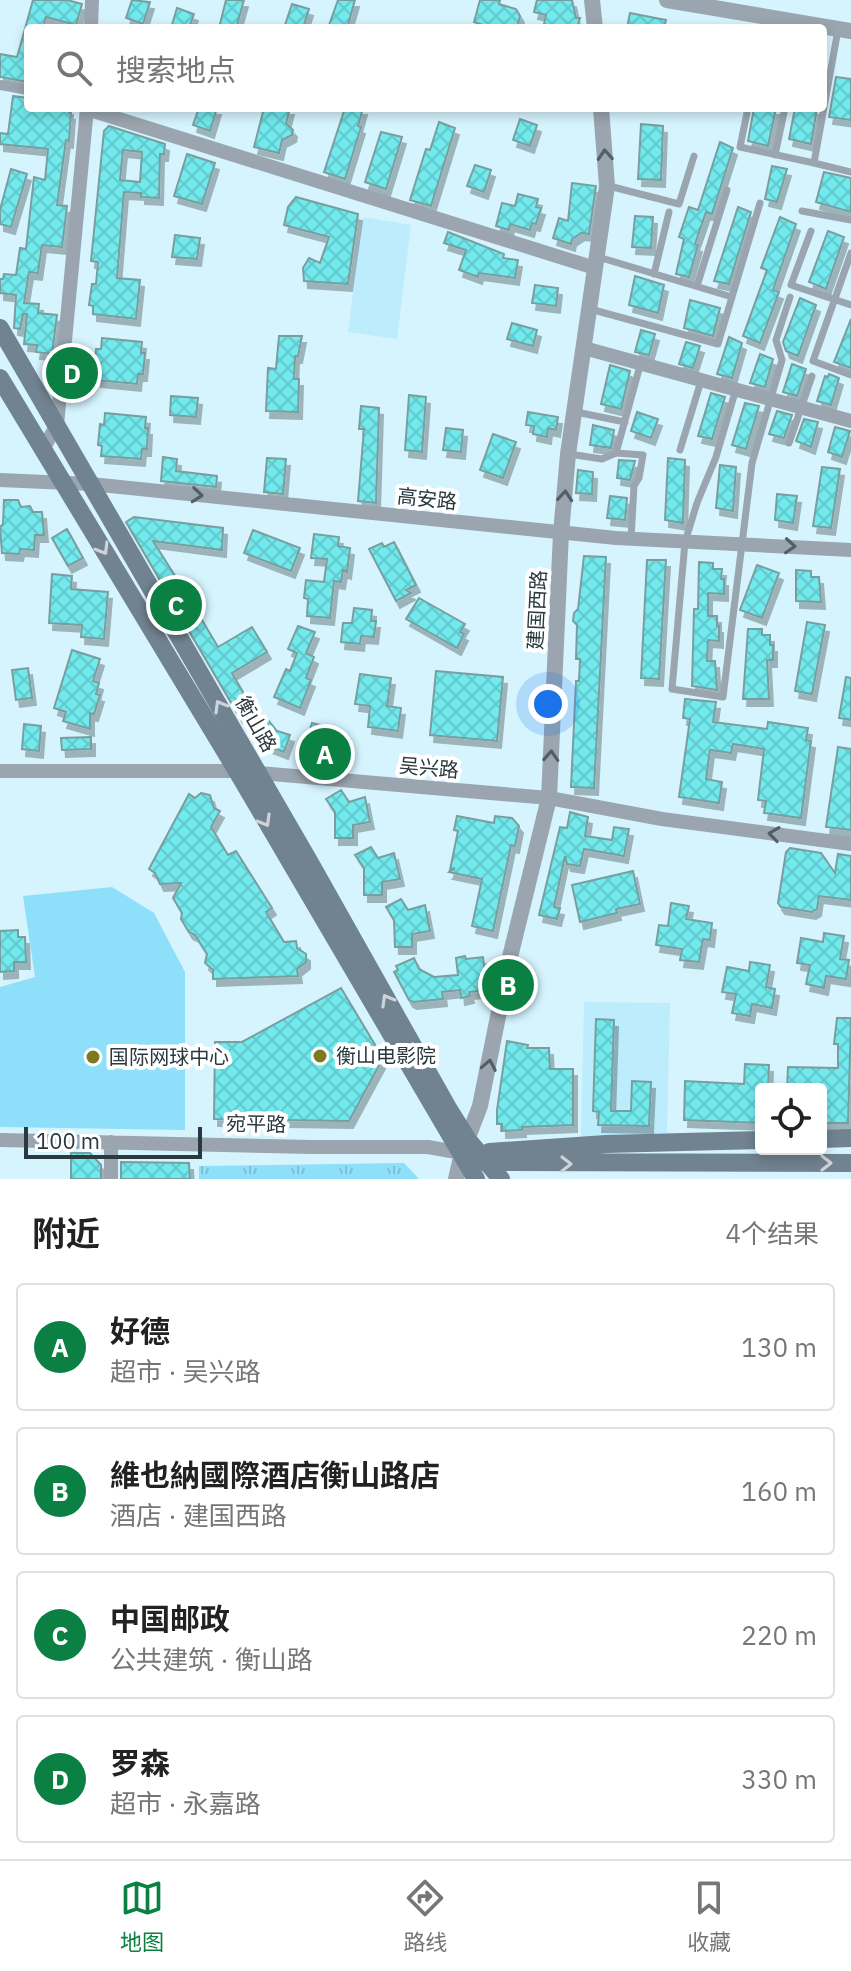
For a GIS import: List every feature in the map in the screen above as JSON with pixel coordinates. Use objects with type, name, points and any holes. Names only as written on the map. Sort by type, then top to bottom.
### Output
[{"type":"main road","name":"衡山路","points":[[0,328],[475,1152],[476,1179]]},
{"type":"main road","name":"衡山路","points":[[0,378],[237,771],[428,1099],[501,1179]]},
{"type":"main road","points":[[827,1139],[851,1138]]},
{"type":"main road","name":"宛平路","points":[[475,1152],[606,1144],[755,1140]]},
{"type":"main road","name":"宛平路","points":[[475,1152],[851,1163]]},
{"type":"street","points":[[91,24],[92,0]]},
{"type":"street","points":[[592,0],[595,24]]},
{"type":"street","points":[[667,0],[744,20],[789,24]]},
{"type":"street","points":[[0,85],[24,89]]},
{"type":"street","points":[[43,449],[57,425],[87,112]]},
{"type":"street","points":[[97,112],[597,262]]},
{"type":"street","name":"建国西路","points":[[456,1179],[475,1152],[480,1106],[510,957],[549,798],[561,533],[568,454],[607,186],[601,112]]},
{"type":"street","points":[[584,348],[851,421]]},
{"type":"street","name":"高安路","points":[[0,480],[91,484],[631,539],[851,550]]},
{"type":"street","name":"吴兴路","points":[[0,771],[237,771],[549,798],[662,819],[851,844]]},
{"type":"street","name":"宛平路","points":[[0,1140],[428,1147],[475,1152]]},
{"type":"street","points":[[111,1142],[111,1179]]},
{"type":"lane","points":[[827,79],[845,29]]},
{"type":"lane","points":[[747,112],[740,147],[851,172]]},
{"type":"lane","points":[[775,155],[784,112]]},
{"type":"lane","points":[[814,163],[822,112]]},
{"type":"lane","points":[[607,186],[679,204],[694,156]]},
{"type":"lane","points":[[697,286],[727,190]]},
{"type":"lane","points":[[590,309],[718,344],[760,203]]},
{"type":"lane","points":[[802,211],[851,220]]},
{"type":"lane","points":[[654,274],[669,212]]},
{"type":"lane","points":[[811,231],[791,285],[851,305]]},
{"type":"lane","points":[[851,253],[813,361],[851,375]]},
{"type":"lane","points":[[597,262],[654,274],[732,297]]},
{"type":"lane","points":[[736,389],[716,457],[685,542],[672,689],[723,697],[752,463],[782,360],[776,340],[790,297]]},
{"type":"lane","points":[[616,453],[641,362]]},
{"type":"lane","points":[[789,443],[812,376]]},
{"type":"lane","points":[[680,450],[701,379]]},
{"type":"lane","points":[[575,411],[625,422]]},
{"type":"lane","points":[[568,454],[602,459],[616,453],[643,455],[639,478],[634,486],[631,539]]},
{"type":"shaded area","points":[[363,217],[411,225],[397,339],[348,332]]},
{"type":"shaded area","points":[[584,1002],[670,1003],[667,1133],[581,1137]]},
{"type":"green space","name":"国际网球中心","points":[[112,887],[154,913],[185,972],[185,1130],[0,1127],[0,987],[35,977],[23,896]]},
{"type":"green space","points":[[404,1163],[419,1179],[199,1179],[199,1166]]},
{"type":"building","points":[[33,0],[67,0],[82,4],[76,24],[46,17],[44,24],[26,24]]},
{"type":"building","points":[[132,0],[150,2],[143,24],[126,18]]},
{"type":"building","points":[[226,0],[244,0],[237,24],[220,24]]},
{"type":"building","points":[[338,0],[355,0],[348,24],[329,24]]},
{"type":"building","points":[[480,0],[500,0],[499,4],[516,9],[520,16],[518,24],[474,22]]},
{"type":"building","points":[[537,0],[572,0],[576,18],[580,18],[578,24],[544,24],[546,15],[534,12]]},
{"type":"building","points":[[292,4],[309,9],[304,24],[285,24]]},
{"type":"building","points":[[177,8],[194,14],[190,24],[172,24]]},
{"type":"building","points":[[630,13],[666,20],[665,24],[628,24]]},
{"type":"building","points":[[24,32],[24,81],[0,77],[0,54],[17,57]]},
{"type":"building","points":[[836,77],[851,79],[851,120],[829,117]]},
{"type":"building","points":[[13,96],[24,97],[24,112],[71,113],[57,205],[67,206],[62,247],[42,245],[38,273],[29,272],[24,303],[39,304],[38,313],[57,315],[52,354],[36,352],[37,345],[24,344],[27,314],[23,314],[20,329],[14,328],[16,295],[0,293],[0,279],[4,274],[16,275],[20,248],[26,249],[34,177],[45,180],[48,149],[0,144],[0,133],[8,134]]},
{"type":"building","points":[[198,112],[216,112],[210,131],[193,125]]},
{"type":"building","points":[[263,112],[289,112],[286,123],[293,130],[292,135],[282,140],[279,153],[254,147]]},
{"type":"building","points":[[344,112],[362,112],[358,126],[361,127],[345,179],[324,172]]},
{"type":"building","points":[[753,112],[775,112],[768,146],[748,141]]},
{"type":"building","points":[[794,112],[816,112],[811,144],[789,139]]},
{"type":"building","points":[[520,119],[537,125],[530,146],[513,140]]},
{"type":"building","points":[[439,122],[455,128],[431,206],[410,200],[426,149],[430,150]]},
{"type":"building","points":[[641,124],[663,126],[661,180],[638,179]]},
{"type":"building","points":[[109,126],[165,144],[164,154],[160,154],[159,198],[124,192],[117,278],[140,280],[136,319],[93,314],[93,306],[89,305],[92,284],[96,284],[98,262],[91,261],[104,131]],"holes":[[[123,150],[142,152],[140,182],[120,180]]]},
{"type":"building","points":[[381,132],[402,137],[386,189],[365,182]]},
{"type":"building","points":[[720,142],[733,148],[712,214],[706,212],[695,244],[698,245],[689,277],[676,274],[684,239],[679,237],[689,207],[698,210]]},
{"type":"building","points":[[187,154],[215,163],[202,204],[174,196]]},
{"type":"building","points":[[475,165],[491,170],[484,192],[467,186]]},
{"type":"building","points":[[772,166],[787,169],[777,202],[765,199]]},
{"type":"building","points":[[11,169],[27,174],[11,227],[0,224],[0,210]]},
{"type":"building","points":[[824,172],[851,178],[851,212],[816,202]]},
{"type":"building","points":[[572,183],[596,186],[589,234],[581,233],[572,239],[571,244],[553,238],[559,218],[568,221]]},
{"type":"building","points":[[518,194],[538,199],[536,207],[541,208],[536,224],[532,223],[530,230],[510,224],[509,230],[496,226],[502,203],[515,206]]},
{"type":"building","points":[[296,197],[358,214],[348,284],[304,281],[303,268],[309,258],[320,263],[329,237],[284,225],[288,207]]},
{"type":"building","points":[[738,207],[751,212],[729,284],[714,281]]},
{"type":"building","points":[[635,216],[653,217],[651,248],[632,247]]},
{"type":"building","points":[[780,217],[796,224],[773,290],[779,292],[760,343],[743,336],[767,270],[761,268]]},
{"type":"building","points":[[828,231],[844,237],[826,289],[809,282]]},
{"type":"building","points":[[448,232],[504,254],[503,258],[518,260],[515,278],[479,273],[478,277],[459,270],[466,250],[444,243]]},
{"type":"building","points":[[175,235],[200,238],[197,259],[172,257]]},
{"type":"building","points":[[635,276],[664,285],[658,313],[629,305]]},
{"type":"building","points":[[535,285],[558,288],[556,306],[532,303]]},
{"type":"building","points":[[800,298],[816,305],[798,356],[786,351],[783,342]]},
{"type":"building","points":[[690,300],[720,308],[713,336],[684,328]]},
{"type":"building","points":[[851,319],[851,368],[834,362]]},
{"type":"building","points":[[512,323],[537,330],[533,346],[507,339]]},
{"type":"building","points":[[641,330],[655,334],[649,355],[635,352]]},
{"type":"building","points":[[279,336],[302,336],[298,356],[295,356],[294,379],[299,379],[298,412],[266,411],[268,368],[276,369]]},
{"type":"building","points":[[729,337],[742,343],[732,378],[717,374]]},
{"type":"building","points":[[102,338],[142,342],[141,353],[145,353],[143,374],[138,374],[137,384],[97,380],[98,370],[94,370],[96,349],[101,349]]},
{"type":"building","points":[[686,342],[700,346],[693,368],[679,364]]},
{"type":"building","points":[[760,354],[773,359],[765,387],[750,383]]},
{"type":"building","points":[[792,364],[806,369],[797,396],[783,392]]},
{"type":"building","points":[[610,365],[630,371],[621,409],[601,404]]},
{"type":"building","points":[[829,374],[839,378],[831,405],[817,401],[825,376]]},
{"type":"building","points":[[711,393],[725,397],[712,439],[698,436]]},
{"type":"building","points":[[409,395],[426,397],[422,452],[405,450]]},
{"type":"building","points":[[171,396],[198,398],[196,417],[170,415]]},
{"type":"building","points":[[745,403],[759,406],[746,449],[732,445]]},
{"type":"building","points":[[361,406],[379,408],[376,503],[358,501],[364,429],[359,429]]},
{"type":"building","points":[[777,411],[792,415],[784,438],[769,434]]},
{"type":"building","points":[[528,412],[558,417],[556,430],[548,428],[547,437],[533,434],[534,426],[526,425]]},
{"type":"building","points":[[637,412],[658,419],[651,438],[631,431]]},
{"type":"building","points":[[105,413],[146,417],[147,449],[142,449],[141,459],[101,456],[102,446],[98,445],[100,424],[104,425]]},
{"type":"building","points":[[804,419],[818,422],[811,447],[796,441]]},
{"type":"building","points":[[593,425],[614,430],[611,448],[590,445]]},
{"type":"building","points":[[835,427],[850,431],[842,457],[828,452]]},
{"type":"building","points":[[446,428],[463,430],[461,452],[443,450]]},
{"type":"building","points":[[493,434],[516,442],[503,478],[480,470]]},
{"type":"building","points":[[163,457],[177,459],[176,471],[217,476],[216,487],[161,481]]},
{"type":"building","points":[[267,458],[286,459],[283,494],[264,492]]},
{"type":"building","points":[[668,458],[685,460],[683,523],[665,520]]},
{"type":"building","points":[[619,460],[635,461],[630,480],[617,478]]},
{"type":"building","points":[[720,465],[736,467],[733,511],[716,508]]},
{"type":"building","points":[[822,467],[840,469],[831,528],[813,526]]},
{"type":"building","points":[[578,470],[593,472],[592,494],[576,493]]},
{"type":"building","points":[[777,494],[797,496],[793,523],[775,520]]},
{"type":"building","points":[[610,496],[627,498],[625,520],[607,518]]},
{"type":"building","points":[[4,500],[18,500],[21,507],[30,506],[33,512],[42,512],[44,535],[35,535],[34,550],[20,549],[19,554],[2,553],[0,527],[3,524]]},
{"type":"building","points":[[134,517],[223,528],[222,550],[153,541],[177,579],[164,587],[126,522]]},
{"type":"building","points":[[67,529],[83,558],[68,566],[52,538]]},
{"type":"building","points":[[253,530],[300,548],[291,571],[244,553]]},
{"type":"building","points":[[314,534],[339,537],[338,546],[350,548],[347,572],[343,570],[341,582],[334,581],[330,618],[307,616],[308,599],[304,598],[306,580],[324,582],[327,559],[311,558]]},
{"type":"building","points":[[394,542],[416,585],[406,590],[411,593],[396,601],[369,549]]},
{"type":"building","points":[[584,556],[606,557],[594,788],[571,787],[576,681],[579,681],[580,659],[576,659],[577,625],[573,621],[578,609]]},
{"type":"building","points":[[647,560],[666,560],[659,679],[641,678]]},
{"type":"building","points":[[699,562],[713,563],[713,569],[722,569],[721,579],[724,579],[724,594],[708,593],[708,616],[717,616],[719,626],[719,641],[708,640],[707,661],[715,661],[717,690],[692,686]]},
{"type":"building","points":[[757,565],[779,573],[762,618],[740,610]]},
{"type":"building","points":[[796,570],[811,571],[811,577],[819,577],[821,602],[796,601]]},
{"type":"building","points":[[52,574],[72,576],[71,589],[108,592],[104,639],[81,637],[82,625],[49,623]]},
{"type":"building","points":[[419,598],[465,624],[457,648],[406,619]]},
{"type":"building","points":[[354,608],[372,610],[371,621],[376,621],[374,637],[361,636],[360,644],[341,642],[343,623],[352,623]]},
{"type":"building","points":[[196,610],[218,647],[252,627],[267,652],[232,673],[252,708],[239,716],[182,619]]},
{"type":"building","points":[[807,622],[825,625],[812,694],[795,691]]},
{"type":"building","points":[[298,626],[315,632],[306,653],[314,657],[306,678],[311,680],[300,708],[274,697],[297,653],[288,649]]},
{"type":"building","points":[[748,629],[762,629],[762,635],[770,635],[770,645],[773,645],[773,660],[767,660],[769,699],[743,699]]},
{"type":"building","points":[[72,650],[100,659],[93,681],[99,683],[96,694],[100,695],[94,714],[90,713],[90,729],[63,721],[66,712],[54,708]]},
{"type":"building","points":[[28,668],[32,698],[16,700],[12,670]]},
{"type":"building","points":[[436,671],[503,677],[497,741],[430,735]]},
{"type":"building","points":[[360,674],[391,678],[387,706],[401,708],[398,731],[368,727],[370,706],[355,704]]},
{"type":"building","points":[[846,677],[851,678],[851,720],[839,718]]},
{"type":"building","points":[[685,699],[716,702],[713,722],[767,729],[768,722],[808,728],[806,740],[811,741],[801,818],[764,813],[766,801],[758,800],[764,749],[733,744],[731,753],[710,750],[706,779],[722,782],[719,803],[679,797],[690,719],[683,718]]},
{"type":"building","points":[[265,716],[277,731],[290,735],[284,752],[268,746],[260,738],[253,724]]},
{"type":"building","points":[[312,723],[328,727],[322,750],[305,745]]},
{"type":"building","points":[[24,724],[41,726],[39,751],[22,749]]},
{"type":"building","points":[[91,737],[91,749],[62,750],[61,738]]},
{"type":"building","points":[[838,747],[851,749],[851,830],[826,827]]},
{"type":"building","points":[[341,790],[349,802],[365,797],[370,822],[353,825],[353,838],[335,838],[335,812],[326,799]]},
{"type":"building","points":[[201,793],[210,795],[214,808],[220,811],[211,827],[228,855],[236,851],[272,908],[266,912],[284,942],[296,941],[297,948],[306,954],[306,962],[297,969],[298,976],[213,979],[213,970],[205,963],[207,954],[181,919],[182,913],[173,898],[181,883],[160,884],[155,873],[149,869],[189,794],[195,798]]},
{"type":"building","points":[[570,812],[588,817],[585,836],[612,840],[614,827],[629,829],[624,856],[584,849],[580,866],[567,864],[565,856],[554,907],[560,908],[557,919],[539,915],[560,827],[567,828]]},
{"type":"building","points":[[457,816],[494,823],[495,816],[512,818],[519,826],[515,846],[511,845],[493,931],[472,926],[482,879],[449,872],[455,868],[450,870],[458,831],[454,830]]},
{"type":"building","points":[[371,847],[378,858],[394,853],[400,879],[382,882],[382,895],[364,895],[364,868],[355,855]]},
{"type":"building","points":[[790,848],[821,853],[835,873],[838,854],[851,856],[851,900],[819,896],[817,909],[812,912],[781,907],[778,903],[786,852]]},
{"type":"building","points":[[633,871],[640,904],[580,922],[572,885]]},
{"type":"building","points":[[401,899],[408,910],[425,905],[430,931],[412,934],[412,947],[395,947],[394,920],[386,907]]},
{"type":"building","points":[[671,903],[689,906],[686,919],[712,923],[710,940],[703,939],[699,962],[680,960],[682,949],[656,945],[659,925],[668,926]]},
{"type":"building","points":[[18,930],[18,937],[25,937],[26,962],[14,962],[14,971],[0,972],[0,931]]},
{"type":"building","points":[[824,933],[844,936],[840,959],[849,960],[846,979],[826,976],[824,988],[806,984],[810,965],[797,963],[801,938],[823,942]]},
{"type":"building","points":[[465,956],[466,959],[483,957],[487,990],[469,992],[470,996],[461,998],[460,990],[442,992],[443,999],[413,1002],[394,972],[398,970],[396,966],[414,958],[419,969],[434,977],[458,975],[456,958]]},
{"type":"building","points":[[750,962],[770,965],[766,987],[775,989],[772,1008],[752,1004],[750,1016],[732,1013],[736,994],[722,992],[727,967],[749,971]]},
{"type":"building","points":[[341,988],[383,1058],[349,1121],[214,1119],[215,1042],[242,1042]]},
{"type":"building","points":[[837,1018],[851,1018],[848,1123],[827,1123],[827,1083],[787,1083],[788,1067],[838,1068],[838,1044],[834,1044]]},
{"type":"building","points":[[596,1019],[614,1020],[611,1111],[631,1111],[632,1081],[651,1082],[649,1126],[598,1125],[599,1112],[593,1111]]},
{"type":"building","points":[[507,1041],[528,1045],[527,1048],[549,1048],[550,1069],[573,1069],[573,1125],[502,1131],[502,1124],[497,1124],[497,1110]]},
{"type":"building","points":[[745,1064],[769,1065],[768,1083],[755,1083],[755,1123],[684,1120],[685,1081],[744,1084]]},
{"type":"building","points":[[71,1153],[90,1153],[101,1165],[101,1179],[71,1179]]},
{"type":"building","points":[[121,1162],[189,1163],[190,1179],[121,1179]]},
{"type":"place","name":"罗森","points":[[72,373]]},
{"type":"place","name":"中国邮政","points":[[176,605]]},
{"type":"place","name":"好德","points":[[325,754]]},
{"type":"place","name":"維也納國際酒店衡山路店","points":[[508,985]]},
{"type":"place","name":"衡山电影院","points":[[320,1056]]},
{"type":"place","name":"国际网球中心","points":[[93,1057]]}]
